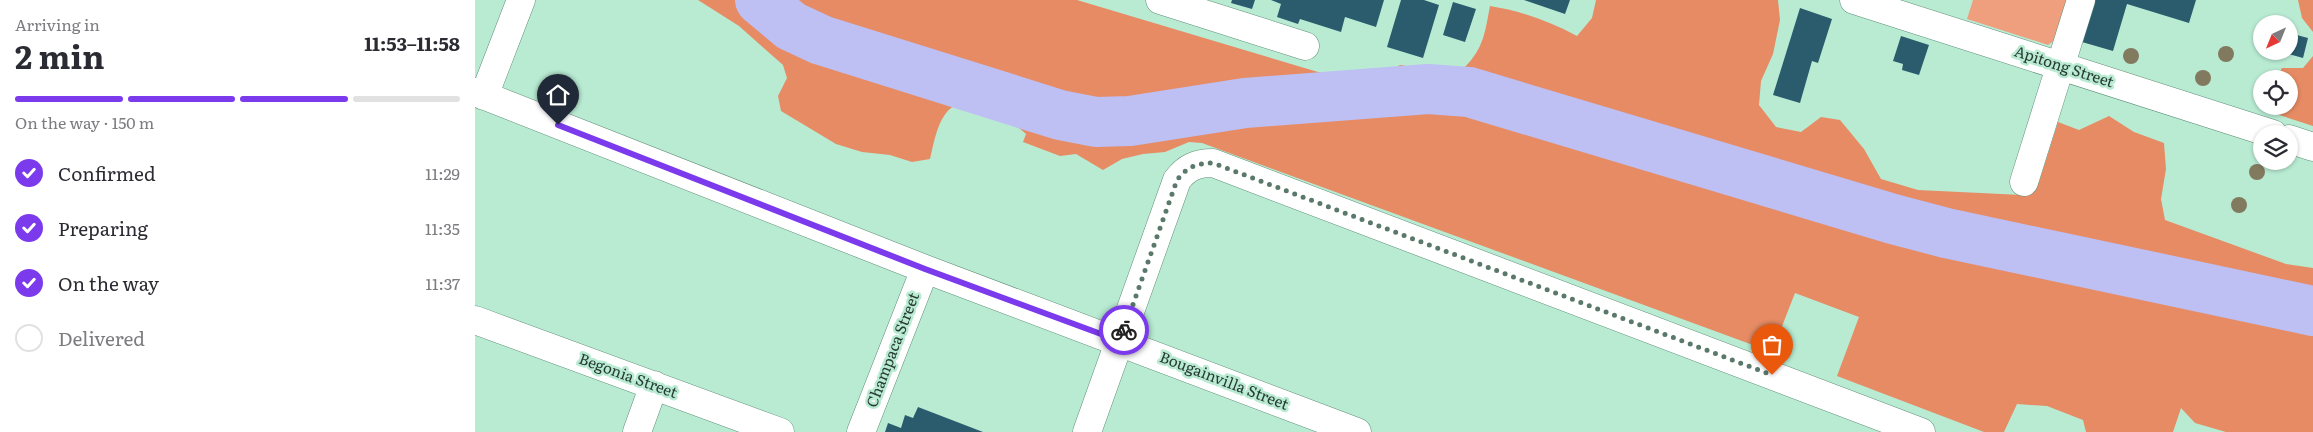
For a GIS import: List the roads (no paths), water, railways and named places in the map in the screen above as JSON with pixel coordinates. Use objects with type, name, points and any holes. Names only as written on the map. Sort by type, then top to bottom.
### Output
[{"type":"street","points":[[480,94],[521,0]]},
{"type":"street","points":[[1160,0],[1305,46]]},
{"type":"street","name":"Apitong Street","points":[[1854,0],[2253,128]]},
{"type":"street","points":[[2024,182],[2081,0]]},
{"type":"street","name":"Bougainvilla Street","points":[[480,94],[925,269],[1357,432]]},
{"type":"street","points":[[2298,142],[2313,147]]},
{"type":"street","points":[[1087,432],[1177,180],[1190,167],[1201,163],[1213,163],[1921,432]]},
{"type":"street","name":"Champaca Street","points":[[861,432],[925,269]]},
{"type":"street","name":"Begonia Street","points":[[475,320],[780,432]]},
{"type":"street","points":[[637,432],[653,385]]},
{"type":"waterway","points":[[760,0],[791,26],[821,40],[1060,115],[1096,122],[1130,121],[1245,103],[1428,89],[1469,92],[1893,219],[1946,233],[2313,311]]}]
